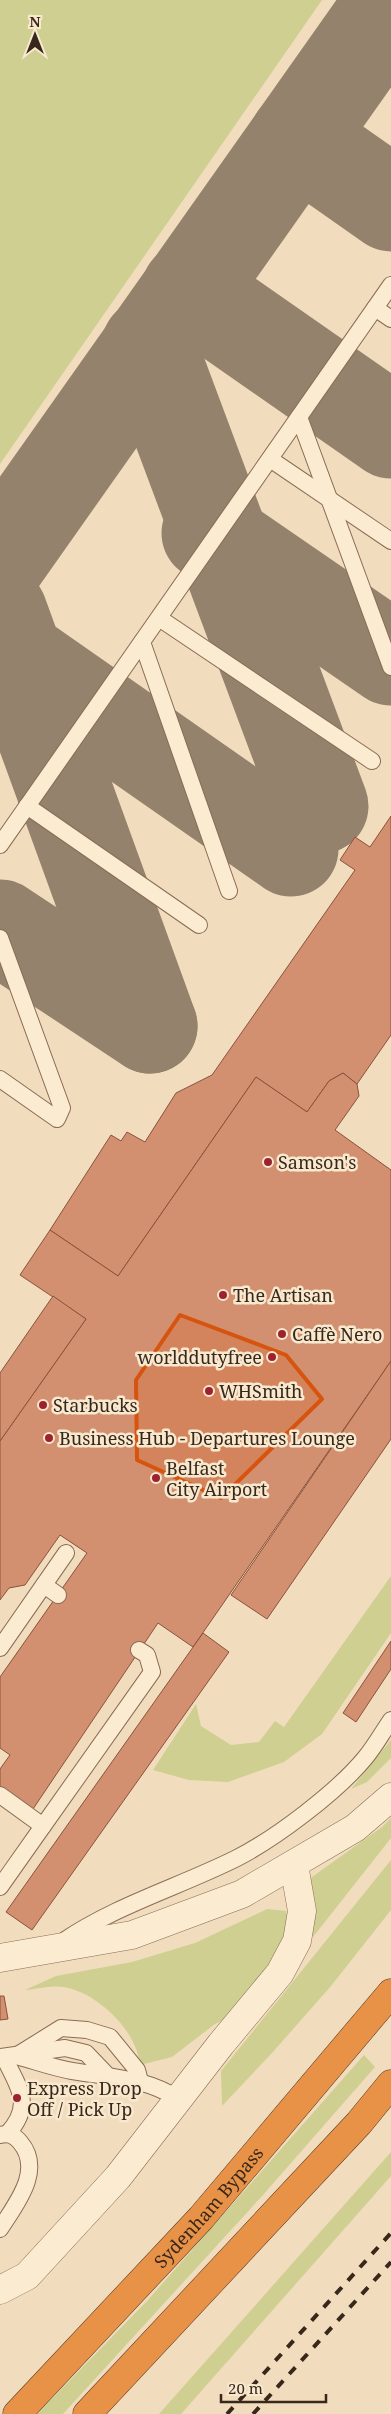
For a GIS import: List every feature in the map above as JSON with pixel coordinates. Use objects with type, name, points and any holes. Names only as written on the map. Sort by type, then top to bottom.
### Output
[{"type":"highway","name":"Sydenham Bypass","points":[[17,2414],[201,2218],[391,1993]]},
{"type":"highway","points":[[87,2414],[359,2123],[391,2084]]},
{"type":"street","points":[[0,1958],[132,1935],[242,1894],[355,1828],[391,1798]]},
{"type":"street","points":[[0,2290],[27,2276],[88,2211],[118,2177],[221,2044],[280,1973],[298,1940],[302,1911],[294,1865]]},
{"type":"lane","points":[[0,845],[391,285]]},
{"type":"lane","points":[[375,308],[391,319]]},
{"type":"lane","points":[[299,417],[391,668]]},
{"type":"lane","points":[[270,459],[391,541]]},
{"type":"lane","points":[[159,618],[372,761]]},
{"type":"lane","points":[[142,642],[229,891]]},
{"type":"lane","points":[[27,806],[200,925]]},
{"type":"lane","points":[[0,938],[62,1108],[57,1119],[0,1079]]},
{"type":"lane","points":[[0,1648],[66,1552]]},
{"type":"lane","points":[[44,1585],[58,1595]]},
{"type":"lane","points":[[0,1887],[152,1672],[147,1655],[139,1650]]},
{"type":"lane","points":[[52,1949],[92,1922],[240,1856],[298,1819],[365,1758],[391,1720]]},
{"type":"lane","points":[[0,1795],[43,1826]]},
{"type":"lane","points":[[7,2057],[61,2028],[87,2030],[110,2037],[137,2070],[140,2081]]},
{"type":"lane","points":[[7,2057],[65,2048],[86,2052],[109,2076],[140,2081],[164,2090],[179,2099]]},
{"type":"lane","points":[[4,2134],[20,2120],[23,2096],[7,2057]]},
{"type":"lane","points":[[0,2229],[22,2196],[30,2174],[27,2150],[16,2138],[4,2134]]},
{"type":"lane","points":[[0,2204],[22,2196]]},
{"type":"highlighted area","points":[[180,1315],[286,1355],[322,1399],[221,1498],[137,1460],[136,1380]]},
{"type":"green space","points":[[0,0],[322,0],[0,464]]},
{"type":"green space","points":[[391,1576],[391,1633],[322,1734],[284,1762],[228,1782],[189,1780],[153,1770],[196,1704],[201,1726],[231,1745],[259,1742],[275,1721],[284,1727]]},
{"type":"green space","points":[[391,1740],[391,1758],[367,1782],[351,1789]]},
{"type":"green space","points":[[391,1818],[391,1838],[313,1937],[313,1910],[308,1882],[312,1877],[382,1827]]},
{"type":"green space","points":[[391,1860],[391,1910],[331,1986],[222,2106],[221,2071]]},
{"type":"green space","points":[[267,1909],[286,1911],[289,1924],[287,1943],[232,2016],[215,2024],[172,2057],[140,2065],[132,2039],[124,2027],[102,2005],[77,1991],[64,1987],[25,1990],[56,1976],[132,1962],[195,1943]]},
{"type":"green space","points":[[364,2055],[375,2067],[263,2195],[63,2414],[37,2414],[147,2301]]},
{"type":"green space","points":[[391,2152],[391,2176],[181,2414],[159,2414]]},
{"type":"building","points":[[391,816],[391,1035],[357,1084],[343,1073],[329,1081],[307,1112],[256,1077],[118,1276],[50,1230],[111,1135],[121,1141],[127,1132],[145,1142],[176,1093],[212,1075],[355,870],[340,860],[355,837],[370,847]]},
{"type":"building","name":"Belfast City Airport","points":[[343,1073],[357,1084],[359,1096],[335,1130],[391,1170],[391,1361],[193,1647],[158,1623],[31,1812],[0,1790],[0,1769],[10,1755],[0,1748],[0,1677],[87,1553],[60,1535],[25,1585],[9,1588],[0,1600],[0,1441],[86,1319],[20,1275],[50,1230],[118,1276],[256,1077],[307,1112],[329,1081]]},
{"type":"building","points":[[53,1296],[86,1319],[0,1441],[0,1373]]},
{"type":"building","points":[[391,1361],[391,1439],[267,1619],[231,1595]]},
{"type":"building","points":[[203,1633],[229,1652],[32,1930],[6,1912]]},
{"type":"building","points":[[391,1641],[391,1669],[356,1722],[343,1713]]},
{"type":"building","points":[[0,1996],[4,1996],[8,2019],[0,2020]]},
{"type":"taxiway","points":[[0,559],[391,5]]},
{"type":"taxiway","points":[[297,138],[391,204]]},
{"type":"taxiway","points":[[189,290],[391,431]]},
{"type":"taxiway","points":[[149,346],[321,806]]},
{"type":"taxiway","points":[[209,533],[391,658]]},
{"type":"taxiway","points":[[0,613],[150,1026]]},
{"type":"taxiway","points":[[3,648],[291,849]]},
{"type":"taxiway","points":[[0,927],[150,1026]]},
{"type":"railway","points":[[227,2414],[391,2233]]},
{"type":"railway","points":[[253,2414],[391,2262]]},
{"type":"place","name":"Samson's","points":[[268,1162]]},
{"type":"place","name":"The Artisan","points":[[223,1295]]},
{"type":"place","name":"Caffè Nero","points":[[282,1334]]},
{"type":"place","name":"worlddutyfree","points":[[272,1357]]},
{"type":"place","name":"WHSmith","points":[[209,1391]]},
{"type":"place","name":"Starbucks","points":[[43,1405]]},
{"type":"place","name":"Business Hub - Departures Lounge","points":[[49,1438]]},
{"type":"place","name":"Belfast City Airport","points":[[156,1478]]},
{"type":"place","name":"Express Drop Off / Pick Up","points":[[17,2098]]}]
